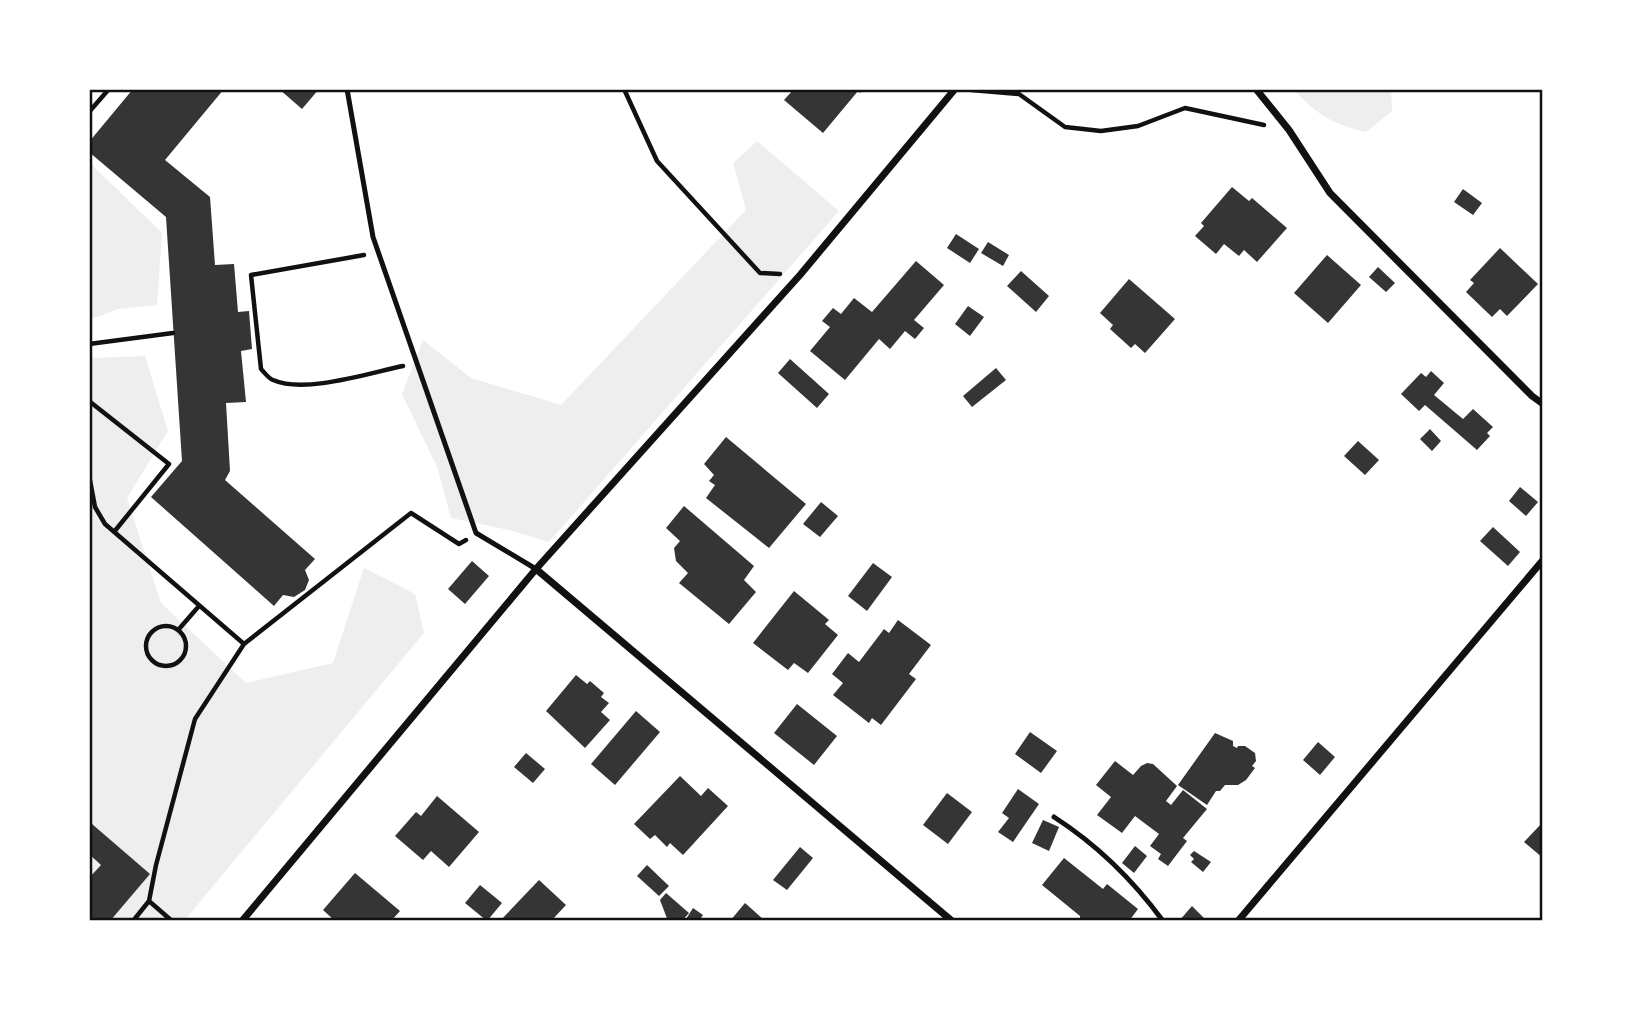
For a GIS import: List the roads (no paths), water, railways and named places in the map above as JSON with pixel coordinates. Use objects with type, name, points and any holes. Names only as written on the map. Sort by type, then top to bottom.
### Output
[{"type":"street","points":[[242,921],[536,569],[800,275],[955,89]]},
{"type":"street","points":[[1256,89],[1289,130],[1330,193],[1543,404]]},
{"type":"street","points":[[1238,921],[1543,560]]},
{"type":"street","points":[[536,569],[952,921]]},
{"type":"lane","points":[[347,89],[373,237],[477,533],[536,569]]},
{"type":"lane","points":[[1054,817],[1104,855],[1163,921]]}]
